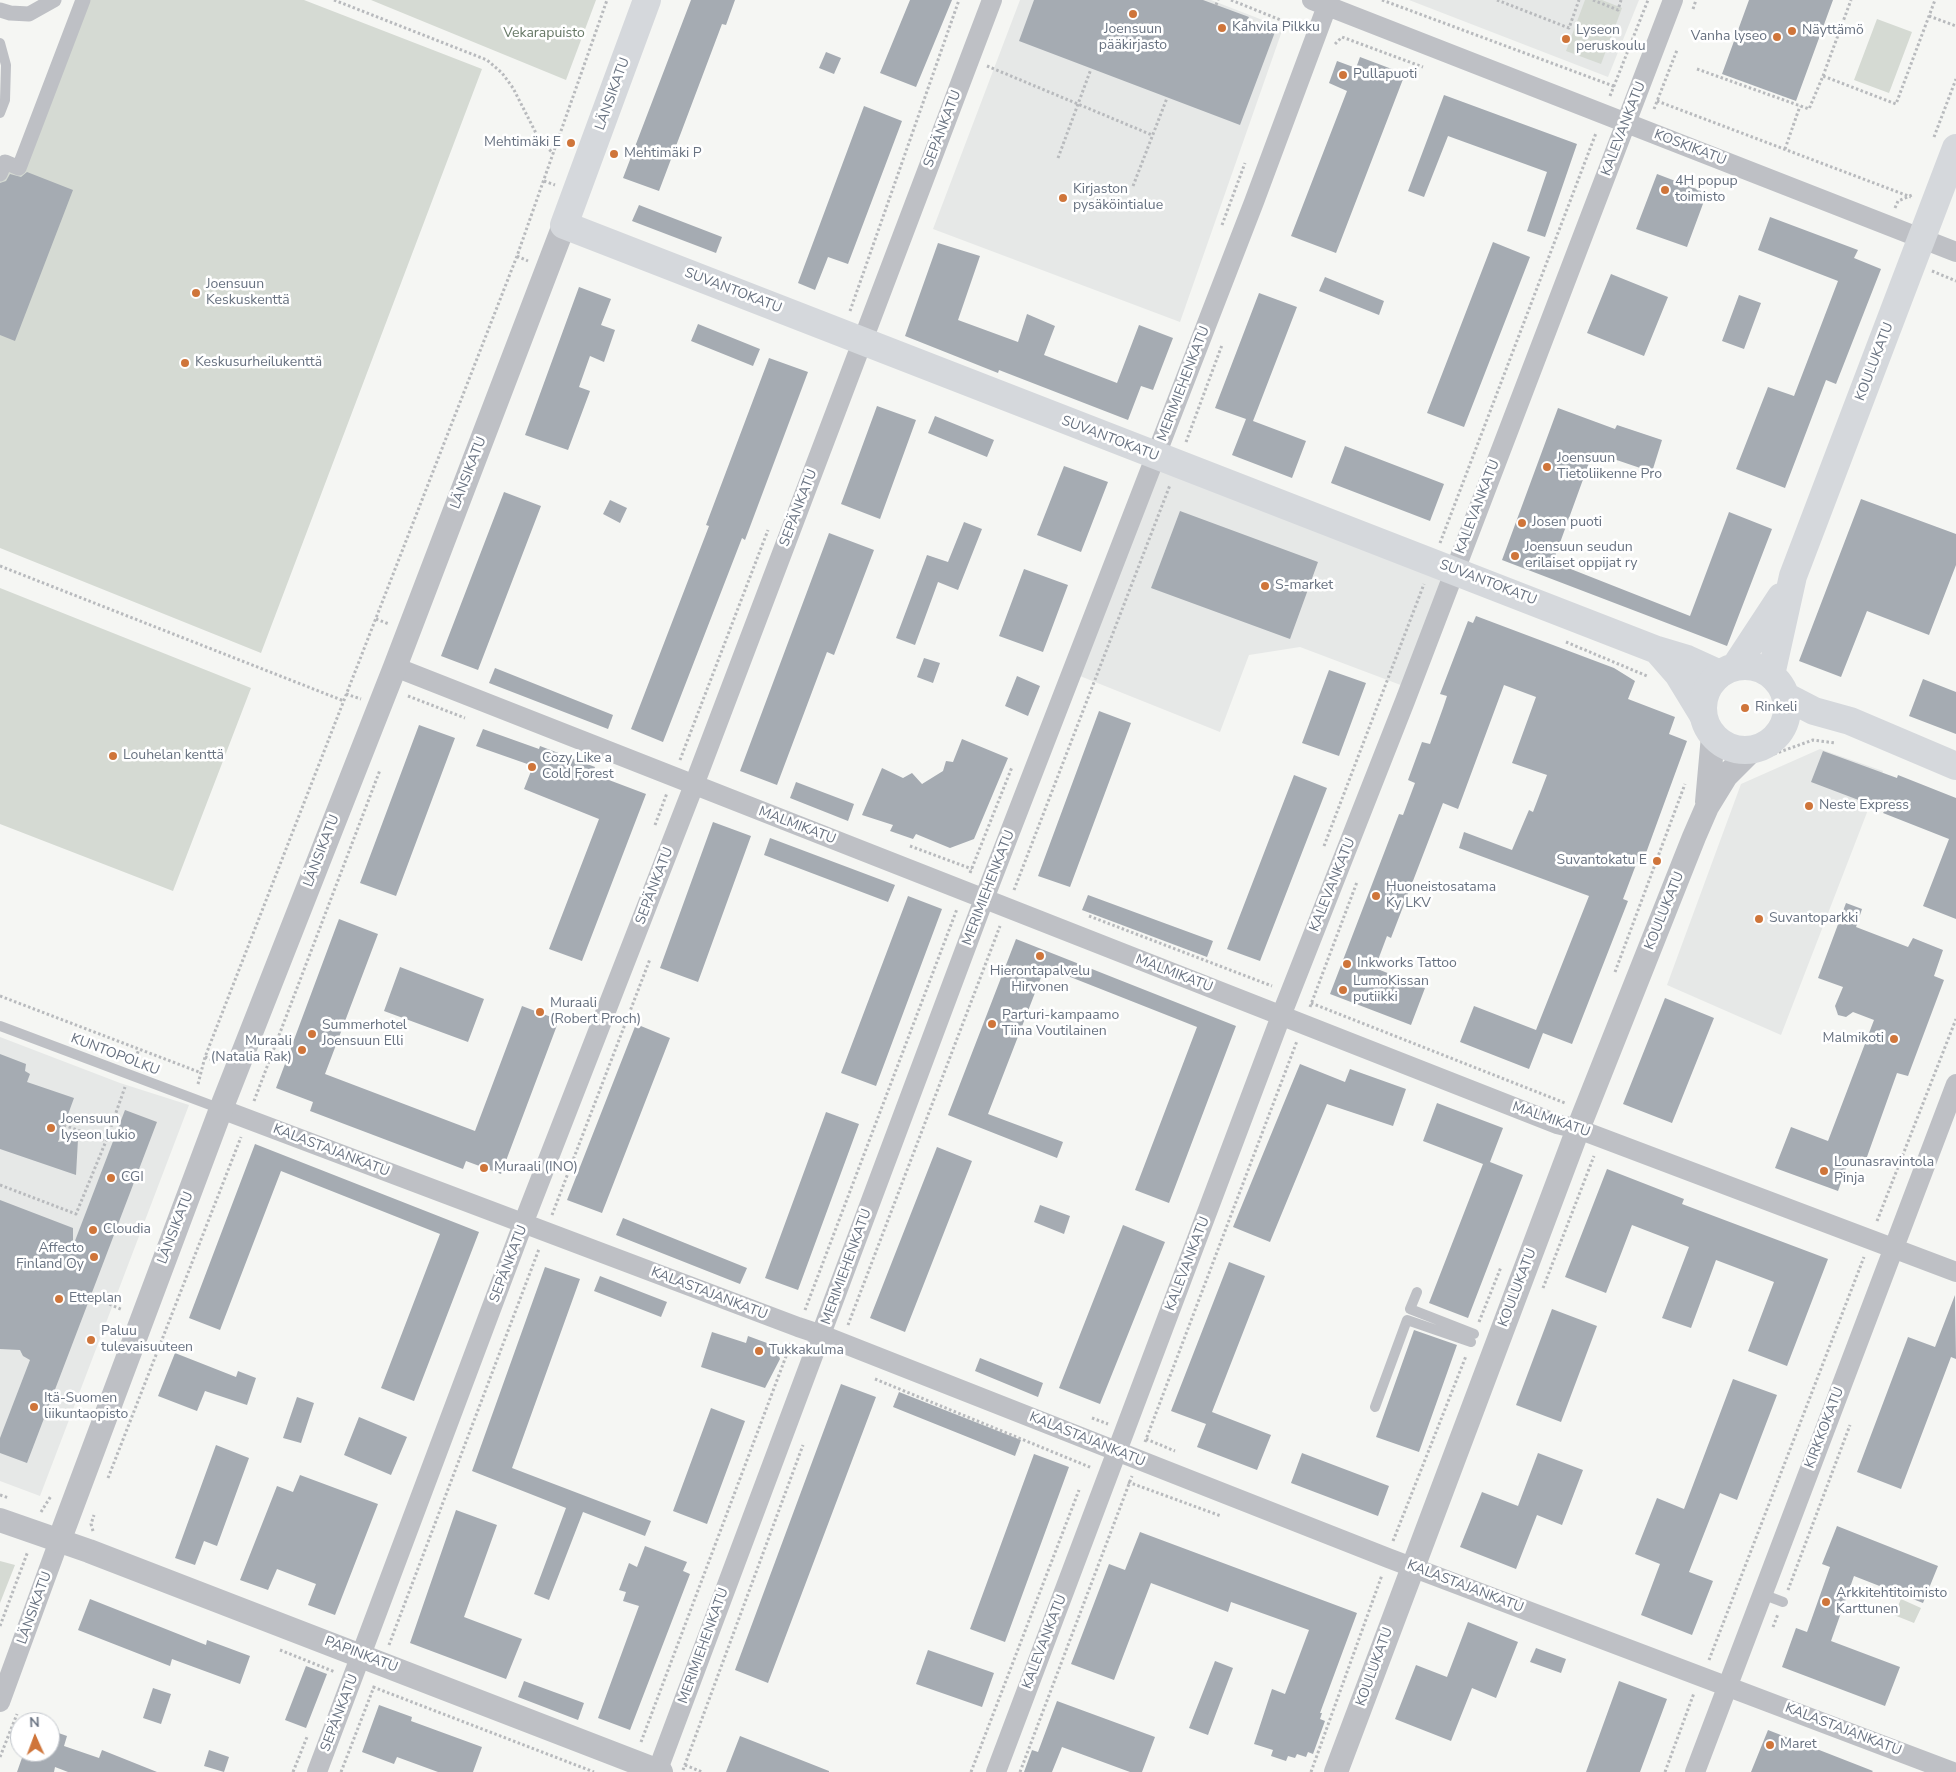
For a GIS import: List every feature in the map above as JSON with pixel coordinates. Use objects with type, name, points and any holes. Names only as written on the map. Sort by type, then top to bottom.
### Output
[{"type":"main road","name":"LÄNSIKATU","points":[[564,225],[647,0]]},
{"type":"main road","name":"KOULUKATU","points":[[1728,670],[1770,618],[1793,576],[1956,148]]},
{"type":"main road","name":"SUVANTOKATU","points":[[564,225],[1657,650],[1728,670]]},
{"type":"main road","name":"KOULUKATU","points":[[1778,685],[1793,576]]},
{"type":"main road","name":"SUVANTOKATU","points":[[1657,650],[1678,674],[1708,726]]},
{"type":"main road","points":[[1882,735],[1814,728],[1767,746],[1736,749],[1708,726],[1704,697],[1708,688],[1728,670],[1754,667],[1814,711],[1850,721],[1956,766]]},
{"type":"main road","points":[[1767,746],[1786,716],[1778,685]]},
{"type":"street","points":[[0,10],[10,13],[29,14],[54,0]]},
{"type":"street","points":[[0,174],[5,162],[19,168],[83,0]]},
{"type":"street","name":"SEPÄNKATU","points":[[317,1772],[372,1659],[523,1224],[694,786],[992,0]]},
{"type":"street","name":"KALEVANKATU","points":[[996,1772],[1118,1453],[1281,1016],[1455,570],[1634,126],[1636,95],[1673,0]]},
{"type":"street","name":"KOSKIKATU","points":[[1319,3],[1956,252]]},
{"type":"street","name":"MERIMIEHENKATU","points":[[658,1772],[813,1353],[831,1338],[984,899],[1167,461],[1319,3]]},
{"type":"street","name":"LÄNSIKATU","points":[[0,1702],[221,1109],[564,225]]},
{"type":"street","name":"MALMIKATU","points":[[394,667],[1557,1124],[1578,1129],[1896,1238],[1956,1272]]},
{"type":"street","name":"KOULUKATU","points":[[1707,807],[1708,726]]},
{"type":"street","name":"KOULUKATU","points":[[1336,1772],[1578,1129],[1707,807],[1726,776],[1767,746]]},
{"type":"street","name":"KIRKKOKATU","points":[[1695,1772],[1956,1084]]},
{"type":"street","name":"KALASTAJANKATU","points":[[221,1109],[798,1328],[831,1338],[1138,1461],[1953,1772]]},
{"type":"street","name":"PAPINKATU","points":[[0,1520],[372,1659],[658,1772]]},
{"type":"lane","points":[[0,43],[6,66],[5,100],[0,113]]},
{"type":"lane","name":"KUNTOPOLKU","points":[[0,1026],[221,1109]]},
{"type":"lane","points":[[1376,1407],[1407,1320],[1473,1338],[1410,1309],[1417,1292]]},
{"type":"lane","points":[[1762,1594],[1783,1602]]},
{"type":"path","points":[[334,0],[346,2],[487,60],[502,73],[513,88],[540,141],[554,154]]},
{"type":"path","points":[[196,1100],[199,1072],[517,256],[607,0]]},
{"type":"path","points":[[847,320],[959,0]]},
{"type":"path","points":[[1216,5],[1218,0]]},
{"type":"path","points":[[1231,0],[1297,27]]},
{"type":"path","points":[[1382,0],[1786,149],[1934,206]]},
{"type":"path","points":[[1499,0],[1569,28],[1579,0]]},
{"type":"path","points":[[1593,0],[1618,10],[1621,0]]},
{"type":"path","points":[[1614,86],[1648,0]]},
{"type":"path","points":[[1690,17],[1696,0]]},
{"type":"path","points":[[1697,69],[1809,109],[1851,0]]},
{"type":"path","points":[[1823,76],[1896,104],[1935,0]]},
{"type":"path","points":[[1929,16],[1956,26]]},
{"type":"path","points":[[1634,126],[1658,102],[1680,43]]},
{"type":"path","points":[[986,66],[1152,135]]},
{"type":"path","points":[[1058,158],[1091,69]]},
{"type":"path","points":[[1132,186],[1168,98]]},
{"type":"path","points":[[1786,149],[1800,106]]},
{"type":"path","points":[[831,1338],[1007,909],[1167,461]]},
{"type":"path","points":[[679,761],[768,529]]},
{"type":"path","points":[[0,566],[344,701]]},
{"type":"path","points":[[1767,746],[1813,740],[1840,744]]},
{"type":"path","points":[[634,1762],[963,891],[1015,759]]},
{"type":"path","points":[[1020,1772],[1360,874]]},
{"type":"path","points":[[1015,888],[1024,892]]},
{"type":"path","points":[[1088,916],[1271,986]]},
{"type":"path","points":[[552,1215],[650,958]]},
{"type":"path","points":[[0,996],[199,1072]]},
{"type":"path","points":[[1312,1003],[1565,1103]]},
{"type":"path","points":[[1665,1772],[1956,1019]]},
{"type":"path","points":[[0,1185],[76,1214],[106,1141],[139,1049]]},
{"type":"path","points":[[64,1125],[106,1141]]},
{"type":"path","points":[[106,1484],[242,1133]]},
{"type":"path","points":[[1868,1217],[1874,1230],[1896,1238]]},
{"type":"path","points":[[341,1772],[372,1659],[540,1247]]},
{"type":"path","points":[[91,1296],[123,1310]]},
{"type":"path","points":[[682,1772],[806,1437]]},
{"type":"path","points":[[0,1626],[28,1552]]},
{"type":"shaded area","points":[[1020,0],[1211,0],[1283,28],[1180,322],[933,229]]},
{"type":"shaded area","name":"Lyseon peruskoulu","points":[[1409,0],[1639,0],[1608,77]]},
{"type":"shaded area","points":[[1157,459],[1449,574],[1406,687],[1300,647],[1249,655],[1220,732],[1075,674]]},
{"type":"shaded area","name":"Suvantoparkki","points":[[1820,749],[1883,771],[1781,1035],[1667,985],[1741,784]]},
{"type":"shaded area","points":[[0,1037],[120,1083],[189,1105],[40,1496],[0,1481]]},
{"type":"green space","name":"Keskusurheilukenttä","points":[[83,0],[304,0],[482,69],[261,653],[0,548],[0,177],[5,163],[19,169]]},
{"type":"green space","name":"Vekarapuisto","points":[[371,0],[596,0],[566,80]]},
{"type":"green space","points":[[1585,0],[1602,0],[1622,8],[1601,64],[1566,51]]},
{"type":"green space","points":[[1877,19],[1912,32],[1889,93],[1854,80]]},
{"type":"green space","name":"Louhelan kenttä","points":[[0,588],[251,688],[173,891],[0,824]]},
{"type":"green space","points":[[0,1561],[15,1565],[0,1603]]},
{"type":"green space","points":[[1901,1599],[1921,1608],[1914,1623],[1894,1615]]},
{"type":"building","points":[[691,0],[735,0],[726,25],[722,24],[659,191],[623,178]]},
{"type":"building","points":[[910,0],[952,0],[916,87],[880,73]]},
{"type":"building","points":[[1034,0],[1203,0],[1249,17],[1247,21],[1275,32],[1240,125],[1019,41]]},
{"type":"building","name":"Vanha lyseo","points":[[1749,0],[1833,0],[1796,101],[1722,74]]},
{"type":"building","points":[[826,52],[841,58],[834,74],[819,68]]},
{"type":"building","points":[[1360,57],[1405,74],[1336,253],[1291,236],[1347,91],[1329,83],[1337,61],[1356,68]]},
{"type":"building","points":[[1444,95],[1577,144],[1545,237],[1527,231],[1547,172],[1448,136],[1424,197],[1408,191]]},
{"type":"building","points":[[864,106],[902,121],[848,264],[828,257],[815,290],[798,283]]},
{"type":"building","points":[[27,172],[73,190],[15,341],[0,335],[0,183],[6,181],[10,174],[21,177]]},
{"type":"building","points":[[1657,174],[1707,193],[1687,247],[1636,229]]},
{"type":"building","points":[[639,205],[722,237],[716,253],[632,221]]},
{"type":"building","points":[[1770,217],[1858,250],[1854,258],[1881,269],[1836,384],[1826,380],[1785,488],[1736,469],[1768,387],[1794,396],[1838,281],[1758,250]]},
{"type":"building","points":[[1493,242],[1530,257],[1464,427],[1427,413]]},
{"type":"building","points":[[938,243],[980,256],[958,320],[1018,342],[1027,314],[1055,326],[1044,355],[1117,383],[1139,325],[1173,338],[1153,390],[1141,386],[1128,420],[999,370],[998,373],[905,336]]},
{"type":"building","points":[[1611,274],[1668,297],[1644,356],[1587,333]]},
{"type":"building","points":[[1325,277],[1384,301],[1379,315],[1319,291]]},
{"type":"building","points":[[579,287],[611,299],[601,325],[615,330],[604,362],[590,356],[579,387],[590,391],[568,450],[525,435]]},
{"type":"building","points":[[1259,293],[1297,307],[1253,421],[1306,441],[1292,478],[1232,455],[1246,419],[1215,408]]},
{"type":"building","points":[[1739,295],[1761,303],[1744,349],[1722,341]]},
{"type":"building","points":[[698,324],[760,349],[753,366],[691,341]]},
{"type":"building","points":[[769,358],[808,372],[745,540],[742,538],[663,742],[631,729],[709,526],[706,525]]},
{"type":"building","points":[[877,406],[916,420],[880,519],[841,504]]},
{"type":"building","points":[[1558,408],[1615,429],[1617,425],[1662,440],[1652,472],[1593,452],[1553,562],[1690,616],[1729,512],[1772,529],[1727,646],[1502,560]]},
{"type":"building","points":[[935,416],[994,440],[987,457],[928,433]]},
{"type":"building","points":[[1345,446],[1444,484],[1430,521],[1331,483]]},
{"type":"building","points":[[1064,466],[1108,482],[1081,552],[1037,535]]},
{"type":"building","points":[[504,492],[541,506],[478,670],[441,656]]},
{"type":"building","points":[[1861,499],[1956,534],[1956,565],[1929,635],[1867,611],[1841,677],[1799,661]]},
{"type":"building","points":[[610,500],[627,508],[620,523],[603,514]]},
{"type":"building","points":[[1180,511],[1318,562],[1290,639],[1151,588]]},
{"type":"building","points":[[964,522],[982,529],[958,590],[938,582],[915,645],[896,638],[927,555],[948,562]]},
{"type":"building","points":[[829,533],[874,550],[834,655],[827,652],[777,785],[740,771]]},
{"type":"building","points":[[1024,569],[1068,585],[1043,652],[999,636]]},
{"type":"building","points":[[1476,616],[1614,668],[1635,681],[1628,699],[1675,717],[1669,734],[1687,741],[1642,864],[1637,862],[1623,899],[1628,901],[1572,1044],[1543,1033],[1529,1069],[1460,1042],[1474,1006],[1536,1030],[1589,896],[1459,848],[1464,832],[1512,850],[1529,810],[1533,812],[1547,775],[1512,763],[1536,697],[1504,685],[1458,809],[1443,803],[1391,938],[1387,936],[1375,968],[1425,988],[1411,1025],[1330,994],[1399,814],[1403,815],[1415,783],[1408,780],[1422,742],[1430,744],[1447,696],[1440,694],[1468,621],[1473,623]]},
{"type":"building","points":[[924,658],[940,663],[933,683],[917,677]]},
{"type":"building","points":[[495,668],[613,715],[608,729],[489,683]]},
{"type":"building","points":[[1329,670],[1366,683],[1339,756],[1302,743]]},
{"type":"building","points":[[1017,676],[1040,686],[1028,716],[1005,706]]},
{"type":"building","points":[[1923,679],[1956,692],[1956,734],[1909,716]]},
{"type":"building","points":[[1099,711],[1131,723],[1070,887],[1038,876]]},
{"type":"building","points":[[419,725],[455,738],[396,896],[360,883]]},
{"type":"building","points":[[483,729],[539,749],[540,746],[595,767],[593,774],[646,794],[582,961],[549,949],[599,819],[524,789],[533,766],[476,746]]},
{"type":"building","points":[[962,739],[1008,758],[974,839],[950,848],[916,834],[913,839],[890,831],[893,825],[862,815],[882,768],[903,778],[912,773],[922,784],[943,771],[946,761],[953,762]]},
{"type":"building","points":[[1823,751],[1897,778],[1898,775],[1956,798],[1956,919],[1923,906],[1949,839],[1883,813],[1885,810],[1811,782]]},
{"type":"building","points":[[1294,775],[1327,788],[1260,961],[1227,949]]},
{"type":"building","points":[[796,782],[854,804],[848,821],[790,798]]},
{"type":"building","points":[[713,822],[751,836],[698,982],[660,968]]},
{"type":"building","points":[[770,838],[895,885],[888,902],[764,855]]},
{"type":"building","points":[[1088,895],[1213,941],[1207,957],[1082,910]]},
{"type":"building","points":[[908,896],[942,909],[876,1086],[841,1073]]},
{"type":"building","name":"Malmikoti","points":[[1846,903],[1862,909],[1856,927],[1908,947],[1913,938],[1943,950],[1934,976],[1944,980],[1908,1076],[1897,1073],[1863,1168],[1848,1163],[1838,1191],[1775,1168],[1791,1127],[1828,1141],[1874,1020],[1853,1012],[1846,1017],[1838,1015],[1835,1006],[1843,987],[1818,978]]},
{"type":"building","points":[[339,919],[378,934],[325,1074],[475,1131],[522,1006],[559,1020],[501,1174],[466,1161],[463,1169],[310,1111],[313,1102],[276,1088]]},
{"type":"building","points":[[1016,939],[1236,1026],[1169,1203],[1135,1190],[1197,1027],[1045,967],[988,1114],[1063,1142],[1057,1158],[948,1115]]},
{"type":"building","points":[[400,967],[484,999],[468,1042],[384,1011]]},
{"type":"building","points":[[1665,998],[1714,1018],[1672,1123],[1623,1104]]},
{"type":"building","points":[[636,1024],[670,1038],[602,1213],[567,1200]]},
{"type":"building","points":[[0,1054],[26,1064],[25,1071],[30,1074],[27,1082],[74,1098],[58,1142],[78,1139],[76,1175],[0,1149]]},
{"type":"building","points":[[1300,1064],[1345,1082],[1350,1069],[1406,1089],[1393,1126],[1327,1104],[1270,1242],[1233,1227]]},
{"type":"building","points":[[1437,1103],[1503,1128],[1490,1162],[1523,1175],[1468,1318],[1429,1303],[1483,1164],[1423,1141]]},
{"type":"building","points":[[125,1110],[157,1122],[27,1463],[0,1453],[0,1438],[30,1360],[23,1356],[20,1350],[0,1349],[0,1200],[73,1228],[73,1246]]},
{"type":"building","points":[[826,1112],[859,1124],[798,1290],[765,1278]]},
{"type":"building","points":[[255,1144],[479,1232],[414,1401],[381,1388],[440,1234],[281,1171],[220,1330],[189,1318]]},
{"type":"building","points":[[937,1147],[972,1161],[905,1332],[870,1318]]},
{"type":"building","points":[[1607,1169],[1684,1199],[1682,1204],[1828,1259],[1787,1366],[1748,1351],[1774,1282],[1716,1260],[1691,1328],[1662,1318],[1689,1247],[1632,1225],[1606,1293],[1565,1277]]},
{"type":"building","points":[[1040,1205],[1070,1216],[1064,1234],[1034,1222]]},
{"type":"building","points":[[623,1218],[747,1268],[740,1284],[616,1235]]},
{"type":"building","points":[[1123,1225],[1165,1242],[1100,1404],[1059,1388]]},
{"type":"building","points":[[1229,1262],[1265,1276],[1212,1412],[1271,1435],[1257,1470],[1197,1447],[1206,1424],[1171,1411]]},
{"type":"building","points":[[545,1267],[580,1279],[512,1468],[651,1521],[645,1536],[583,1512],[549,1600],[534,1594],[566,1508],[472,1471]]},
{"type":"building","points":[[600,1276],[667,1302],[661,1317],[594,1291]]},
{"type":"building","points":[[1955,1295],[1956,1359],[1951,1357],[1901,1489],[1857,1472],[1908,1337],[1935,1347]]},
{"type":"building","points":[[1552,1309],[1597,1326],[1561,1422],[1516,1405]]},
{"type":"building","points":[[1414,1330],[1457,1345],[1419,1452],[1376,1437]]},
{"type":"building","points":[[712,1332],[746,1343],[748,1336],[775,1346],[780,1359],[765,1388],[701,1367]]},
{"type":"building","points":[[175,1353],[236,1377],[238,1371],[256,1378],[247,1405],[205,1391],[197,1411],[158,1396]]},
{"type":"building","points":[[980,1358],[1043,1383],[1038,1397],[975,1371]]},
{"type":"building","points":[[1733,1379],[1777,1395],[1737,1500],[1720,1493],[1689,1572],[1713,1581],[1692,1635],[1641,1615],[1660,1564],[1635,1554],[1657,1498],[1684,1509]]},
{"type":"building","points":[[841,1384],[876,1397],[768,1683],[735,1670]]},
{"type":"building","points":[[899,1392],[1021,1440],[1015,1456],[893,1407]]},
{"type":"building","points":[[297,1397],[314,1403],[301,1443],[283,1438]]},
{"type":"building","points":[[711,1408],[745,1421],[707,1524],[673,1511]]},
{"type":"building","points":[[359,1417],[407,1437],[391,1475],[344,1455]]},
{"type":"building","points":[[216,1445],[249,1458],[217,1546],[204,1541],[195,1565],[175,1558]]},
{"type":"building","points":[[1302,1453],[1389,1486],[1378,1516],[1291,1483]]},
{"type":"building","points":[[1538,1453],[1583,1470],[1562,1525],[1537,1515],[1516,1569],[1460,1547],[1482,1492],[1518,1506]]},
{"type":"building","points":[[1034,1454],[1069,1467],[1005,1642],[970,1629]]},
{"type":"building","points":[[300,1475],[378,1504],[335,1615],[308,1605],[316,1584],[277,1569],[268,1590],[240,1580],[277,1486],[293,1492]]},
{"type":"building","points":[[456,1510],[497,1525],[464,1617],[522,1639],[506,1679],[410,1643]]},
{"type":"building","points":[[1837,1526],[1938,1566],[1923,1603],[1854,1576],[1831,1641],[1900,1667],[1885,1706],[1782,1667],[1796,1628],[1807,1632],[1830,1567],[1822,1564]]},
{"type":"building","points":[[1140,1532],[1357,1613],[1320,1713],[1322,1713],[1320,1719],[1325,1721],[1313,1754],[1308,1752],[1306,1757],[1297,1754],[1295,1758],[1288,1756],[1286,1761],[1271,1756],[1273,1750],[1254,1744],[1272,1689],[1285,1694],[1309,1630],[1231,1602],[1228,1612],[1151,1583],[1114,1680],[1071,1664],[1109,1564],[1125,1570]]},
{"type":"building","points":[[645,1546],[687,1562],[683,1571],[690,1574],[630,1730],[598,1718],[639,1606],[623,1601],[626,1592],[619,1590],[629,1563],[637,1567]]},
{"type":"building","points":[[90,1599],[206,1645],[207,1640],[250,1656],[240,1684],[172,1659],[170,1666],[78,1630]]},
{"type":"building","points":[[1468,1622],[1518,1642],[1496,1698],[1472,1688],[1451,1741],[1395,1719],[1416,1665],[1447,1677]]},
{"type":"building","points":[[1536,1648],[1566,1659],[1561,1673],[1530,1662]]},
{"type":"building","points":[[928,1650],[994,1673],[982,1707],[916,1684]]},
{"type":"building","points":[[1215,1661],[1233,1668],[1208,1735],[1189,1728]]},
{"type":"building","points":[[306,1666],[327,1674],[306,1728],[285,1720]]},
{"type":"building","points":[[524,1681],[584,1703],[578,1720],[518,1697]]},
{"type":"building","points":[[1619,1681],[1667,1699],[1640,1772],[1586,1772]]},
{"type":"building","points":[[153,1688],[171,1694],[161,1724],[143,1718]]},
{"type":"building","points":[[1057,1701],[1155,1737],[1142,1772],[1130,1772],[1062,1747],[1052,1772],[1024,1772],[1032,1750],[1038,1752]]},
{"type":"building","points":[[379,1705],[412,1717],[411,1721],[482,1747],[473,1772],[438,1772],[397,1757],[394,1764],[362,1752]]},
{"type":"building","points":[[1768,1730],[1873,1771],[1751,1772]]},
{"type":"building","points":[[60,1734],[67,1736],[64,1746],[99,1758],[102,1750],[157,1772],[68,1772],[55,1767],[54,1772],[17,1772],[21,1762],[60,1762]]},
{"type":"building","points":[[740,1736],[829,1771],[829,1772],[726,1772]]},
{"type":"building","points":[[209,1750],[229,1757],[224,1772],[204,1766]]},
{"type":"place","name":"Joensuun pääkirjasto","points":[[1133,14]]},
{"type":"place","name":"Kahvila Pilkku","points":[[1222,28]]},
{"type":"place","name":"Näyttämö","points":[[1792,31]]},
{"type":"place","name":"Vanha lyseo","points":[[1777,37]]},
{"type":"place","name":"Lyseon peruskoulu","points":[[1566,39]]},
{"type":"place","name":"Pullapuoti","points":[[1343,75]]},
{"type":"place","name":"Mehtimäki E","points":[[571,143]]},
{"type":"place","name":"Mehtimäki P","points":[[614,154]]},
{"type":"place","name":"4H popup toimisto","points":[[1665,190]]},
{"type":"place","name":"Kirjaston pysäköintialue","points":[[1063,198]]},
{"type":"place","name":"Joensuun Keskuskenttä","points":[[196,293]]},
{"type":"place","name":"Keskusurheilukenttä","points":[[185,363]]},
{"type":"place","name":"Joensuun Tietoliikenne Pro","points":[[1547,467]]},
{"type":"place","name":"Josen puoti","points":[[1522,523]]},
{"type":"place","name":"Joensuun seudun erilaiset oppijat ry","points":[[1515,556]]},
{"type":"place","name":"S-market","points":[[1265,586]]},
{"type":"place","name":"Rinkeli","points":[[1745,708]]},
{"type":"place","name":"Louhelan kenttä","points":[[113,756]]},
{"type":"place","name":"Cozy Like a Cold Forest","points":[[532,767]]},
{"type":"place","name":"Neste Express","points":[[1809,806]]},
{"type":"place","name":"Suvantokatu E","points":[[1657,861]]},
{"type":"place","name":"Huoneistosatama Ky LKV","points":[[1376,896]]},
{"type":"place","name":"Suvantoparkki","points":[[1759,919]]},
{"type":"place","name":"Hierontapalvelu Hirvonen","points":[[1040,956]]},
{"type":"place","name":"Inkworks Tattoo","points":[[1347,964]]},
{"type":"place","name":"LumoKissan putiikki","points":[[1343,990]]},
{"type":"place","name":"Muraali (Robert Proch)","points":[[540,1012]]},
{"type":"place","name":"Parturi-kampaamo Tiina Voutilainen","points":[[992,1024]]},
{"type":"place","name":"Summerhotel Joensuun Elli","points":[[312,1034]]},
{"type":"place","name":"Malmikoti","points":[[1894,1039]]},
{"type":"place","name":"Muraali (Natalia Rak)","points":[[302,1050]]},
{"type":"place","name":"Joensuun lyseon lukio","points":[[51,1128]]},
{"type":"place","name":"Muraali (INO)","points":[[484,1168]]},
{"type":"place","name":"Lounasravintola Pinja","points":[[1824,1171]]},
{"type":"place","name":"CGI","points":[[111,1178]]},
{"type":"place","name":"Cloudia","points":[[93,1230]]},
{"type":"place","name":"Affecto Finland Oy","points":[[94,1257]]},
{"type":"place","name":"Etteplan","points":[[59,1299]]},
{"type":"place","name":"Paluu tulevaisuuteen","points":[[91,1340]]},
{"type":"place","name":"Tukkakulma","points":[[759,1351]]},
{"type":"place","name":"Itä-Suomen liikuntaopisto","points":[[34,1407]]},
{"type":"place","name":"Arkkitehtitoimisto Karttunen","points":[[1826,1602]]},
{"type":"place","name":"Maret","points":[[1770,1745]]}]
